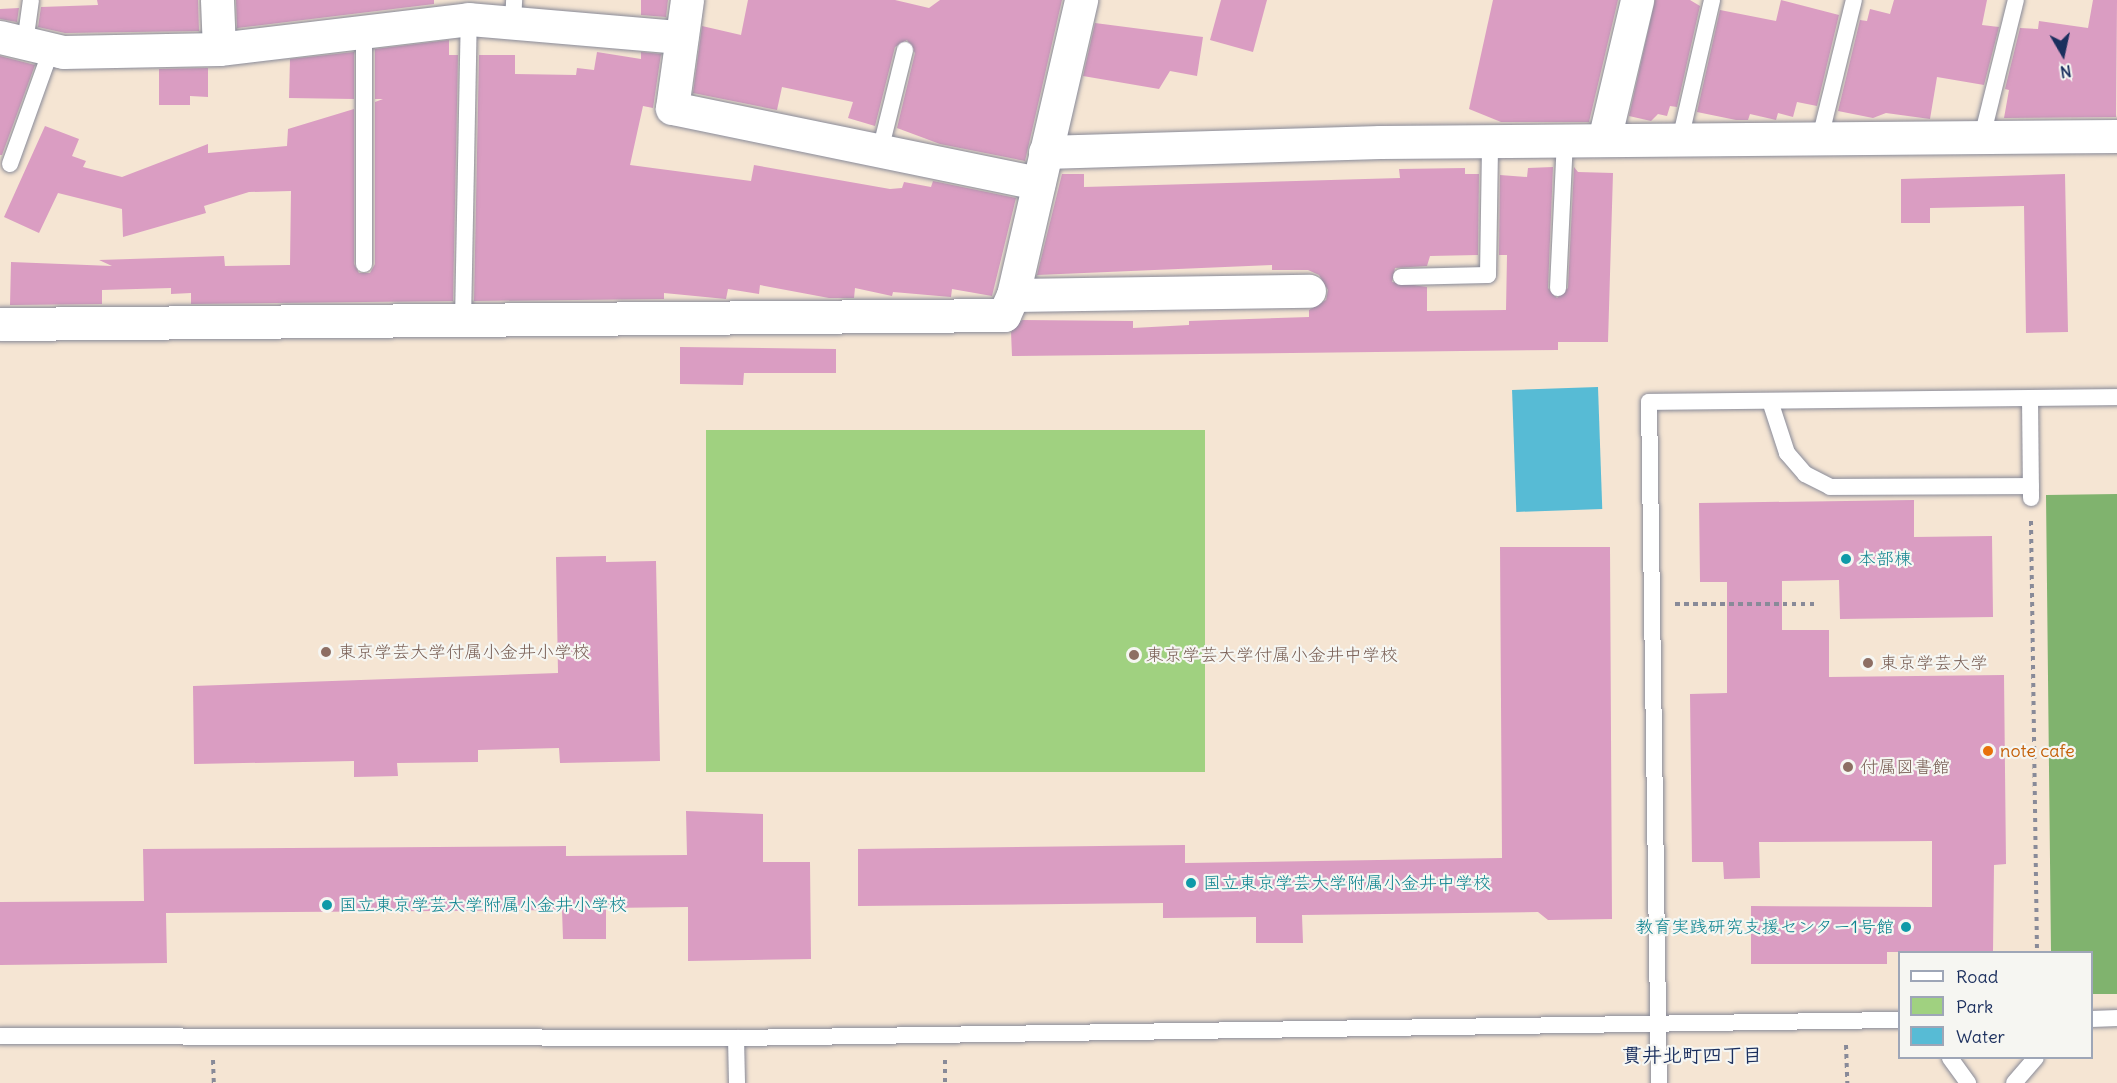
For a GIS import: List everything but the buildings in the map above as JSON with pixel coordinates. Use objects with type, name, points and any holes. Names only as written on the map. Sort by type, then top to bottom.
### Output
[{"type":"street","points":[[217,0],[219,49]]},
{"type":"street","points":[[687,0],[672,108],[1038,183]]},
{"type":"street","points":[[0,324],[985,318],[1004,315],[1014,295],[1081,0]]},
{"type":"street","points":[[1604,140],[1637,0]]},
{"type":"street","points":[[25,43],[219,49],[469,19],[513,11],[681,37]]},
{"type":"street","points":[[1046,152],[1490,141],[2117,136]]},
{"type":"street","points":[[1014,295],[1309,291]]},
{"type":"lane","points":[[10,165],[31,0]]},
{"type":"lane","points":[[1680,140],[1712,0]]},
{"type":"lane","points":[[1820,138],[1854,0]]},
{"type":"lane","points":[[1982,137],[2016,0]]},
{"type":"lane","points":[[463,321],[469,19]]},
{"type":"lane","points":[[364,32],[364,264]]},
{"type":"lane","points":[[880,151],[905,50]]},
{"type":"lane","points":[[1401,277],[1488,275],[1490,141]]},
{"type":"lane","points":[[1558,288],[1565,141]]},
{"type":"lane","points":[[1659,1083],[1649,402],[2117,397]]},
{"type":"lane","points":[[1770,401],[1787,453],[1804,474],[1830,487],[2031,492],[2030,398]]},
{"type":"lane","points":[[2093,1018],[2117,1018]]},
{"type":"lane","points":[[0,1036],[736,1038],[1898,1020]]},
{"type":"lane","points":[[736,1038],[737,1083]]},
{"type":"lane","points":[[1951,1059],[1968,1083]]},
{"type":"lane","points":[[2014,1083],[2035,1059]]},
{"type":"path","points":[[2031,492],[2037,951]]},
{"type":"path","points":[[1652,604],[1818,604]]},
{"type":"path","points":[[1846,1021],[1847,1083]]},
{"type":"green space","points":[[706,430],[1205,430],[1205,772],[706,772]]},
{"type":"green space","points":[[2117,494],[2117,994],[2093,994],[2093,951],[2051,951],[2046,495]]},
{"type":"water","points":[[1598,387],[1602,509],[1516,512],[1512,390]]},
{"type":"place","name":"本部棟","points":[[1846,559]]},
{"type":"place","name":"東京学芸大学付属小金井小学校","points":[[326,652]]},
{"type":"place","name":"東京学芸大学付属小金井中学校","points":[[1134,655]]},
{"type":"place","name":"東京学芸大学","points":[[1868,663]]},
{"type":"place","name":"note cafe","points":[[1988,751]]},
{"type":"place","name":"付属図書館","points":[[1848,767]]},
{"type":"place","name":"国立東京学芸大学附属小金井中学校","points":[[1191,883]]},
{"type":"place","name":"国立東京学芸大学附属小金井小学校","points":[[327,905]]},
{"type":"place","name":"教育実践研究支援センター1号館","points":[[1906,927]]},
{"type":"district","name":"貫井北町四丁目","points":[[1692,1054]]}]
